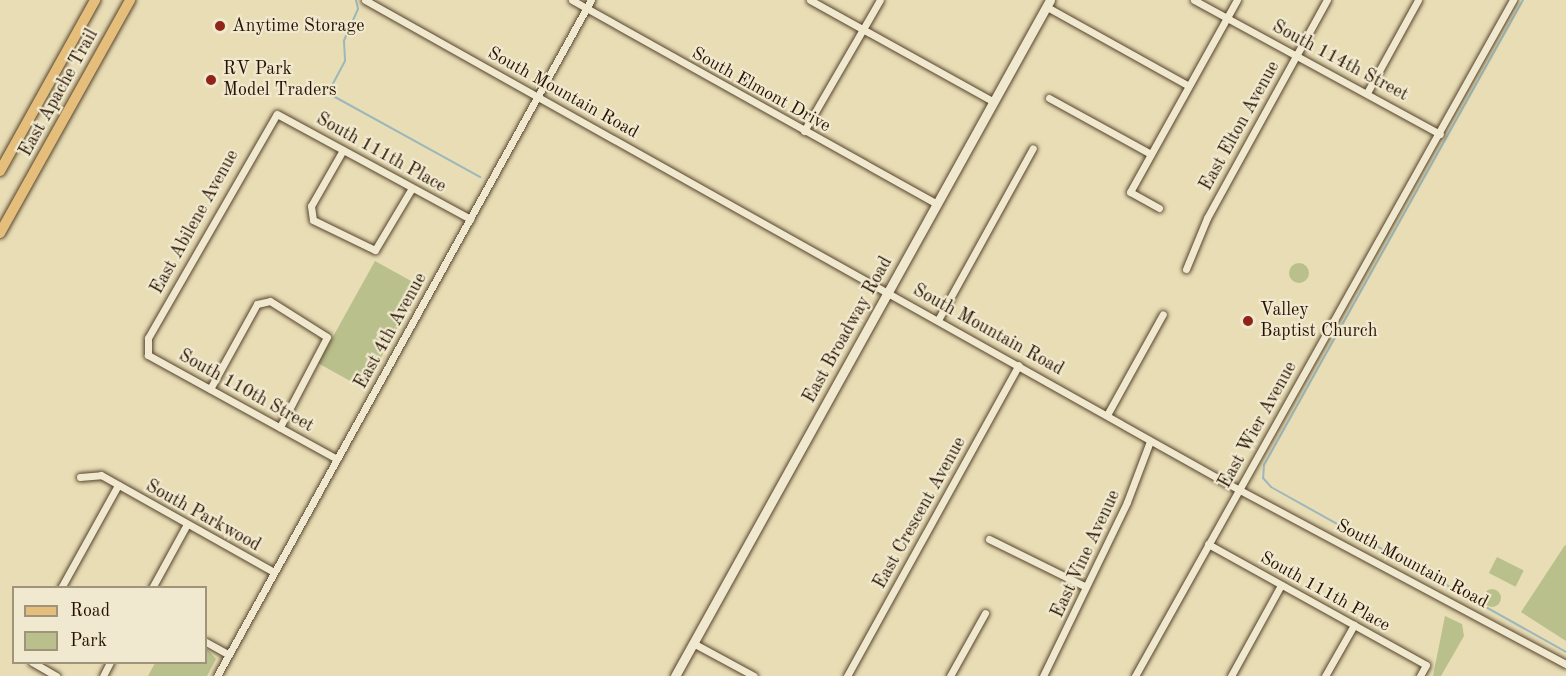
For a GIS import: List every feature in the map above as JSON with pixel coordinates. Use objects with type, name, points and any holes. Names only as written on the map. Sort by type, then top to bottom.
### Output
[{"type":"main road","name":"East Apache Trail","points":[[0,171],[94,0]]},
{"type":"main road","name":"East Apache Trail","points":[[0,232],[130,0]]},
{"type":"main road","name":"East Broadway Road","points":[[675,676],[1049,3]]},
{"type":"street","name":"South Mountain Road","points":[[365,0],[1019,365],[1150,441],[1566,664]]},
{"type":"street","name":"South Elmont Drive","points":[[572,0],[937,204]]},
{"type":"street","name":"East 4th Avenue","points":[[217,676],[591,0]]},
{"type":"street","points":[[810,0],[994,102]]},
{"type":"street","points":[[804,131],[880,0]]},
{"type":"street","name":"South 114th Street","points":[[1194,0],[1296,57],[1368,91],[1440,134]]},
{"type":"street","points":[[1159,208],[1130,192],[1237,0]]},
{"type":"street","name":"East Elton Avenue","points":[[1186,269],[1207,218],[1327,0]]},
{"type":"street","points":[[1368,91],[1418,0]]},
{"type":"street","name":"East Wier Avenue","points":[[1135,676],[1513,0]]},
{"type":"street","points":[[1049,3],[1189,86]]},
{"type":"street","points":[[1049,98],[1151,154]]},
{"type":"street","name":"South 111th Place","points":[[277,114],[470,219]]},
{"type":"street","name":"East Abilene Avenue","points":[[145,347],[277,114]]},
{"type":"street","points":[[938,320],[1033,148]]},
{"type":"street","points":[[343,150],[310,214],[375,250],[412,188]]},
{"type":"street","points":[[210,389],[263,301],[327,337],[280,427]]},
{"type":"street","points":[[1107,415],[1163,314]]},
{"type":"street","name":"South 110th Street","points":[[145,347],[148,355],[337,459]]},
{"type":"street","name":"East Crescent Avenue","points":[[847,676],[1019,365]]},
{"type":"street","name":"East Vine Avenue","points":[[1043,676],[1084,586],[1127,502],[1150,441]]},
{"type":"street","name":"South Parkwood","points":[[80,477],[101,476],[274,572]]},
{"type":"street","points":[[62,586],[118,485]]},
{"type":"street","points":[[153,586],[187,524]]},
{"type":"street","points":[[989,539],[1084,586]]},
{"type":"street","name":"South 111th Place","points":[[1208,544],[1426,665],[1420,676]]},
{"type":"street","points":[[1231,676],[1281,585]]},
{"type":"street","points":[[950,676],[985,613]]},
{"type":"street","points":[[1325,676],[1354,625]]},
{"type":"street","points":[[207,643],[229,655]]},
{"type":"street","points":[[693,643],[754,676]]},
{"type":"street","points":[[34,664],[56,676]]},
{"type":"green space","points":[[375,261],[420,286],[364,389],[318,363]]},
{"type":"green space","points":[[1299,263],[1306,266],[1309,273],[1306,280],[1299,283],[1292,280],[1289,273],[1292,266]]},
{"type":"green space","points":[[1566,546],[1566,641],[1521,612]]},
{"type":"green space","points":[[1497,557],[1524,571],[1516,587],[1489,573]]},
{"type":"green space","points":[[1492,589],[1498,592],[1501,598],[1498,604],[1492,607],[1486,604],[1483,598],[1486,592]]},
{"type":"green space","points":[[1445,616],[1462,624],[1464,636],[1441,676],[1433,676]]},
{"type":"green space","points":[[207,649],[216,659],[207,676],[148,676],[154,664],[207,664]]},
{"type":"waterway","points":[[356,0],[358,9],[344,41],[345,61],[331,87],[335,97],[480,177]]},
{"type":"waterway","points":[[1523,0],[1264,465],[1263,478],[1271,487],[1566,652]]},
{"type":"place","name":"Anytime Storage","points":[[220,26]]},
{"type":"place","name":"RV Park Model Traders","points":[[211,80]]},
{"type":"place","name":"Valley Baptist Church","points":[[1248,321]]}]
